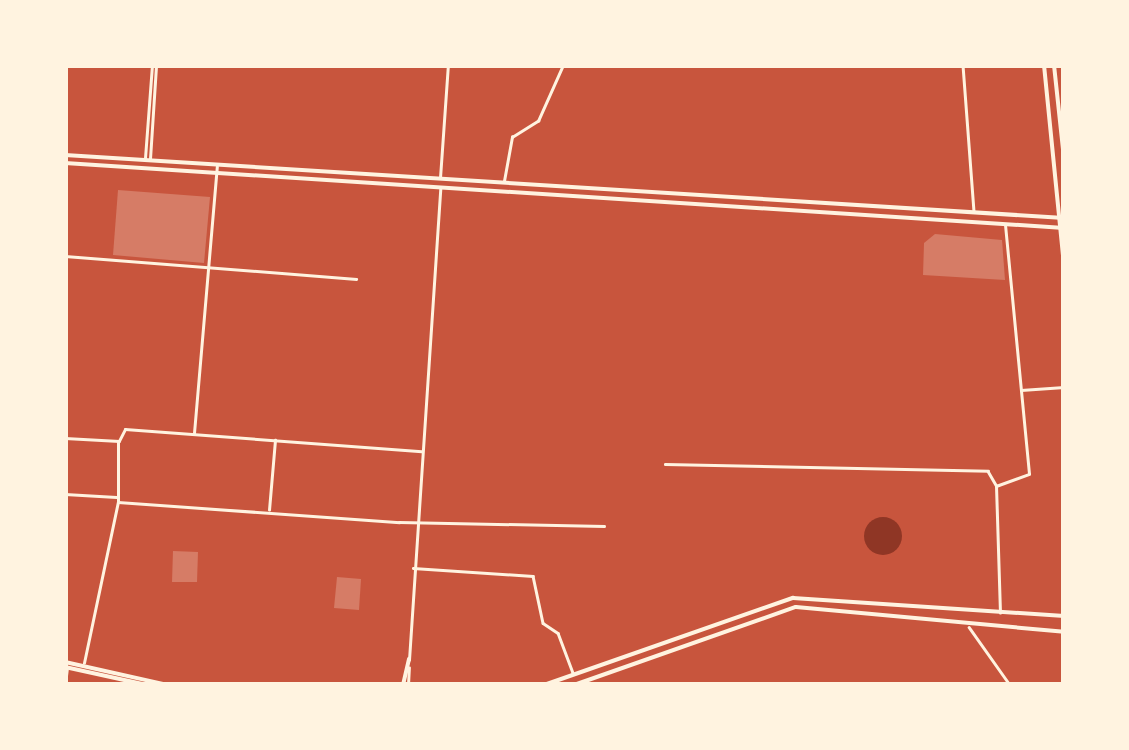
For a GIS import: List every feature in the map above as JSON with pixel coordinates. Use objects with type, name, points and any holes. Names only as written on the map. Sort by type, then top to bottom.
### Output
[{"type":"main road","points":[[1044,65],[1064,266]]},
{"type":"main road","points":[[1054,65],[1064,160]]},
{"type":"main road","points":[[65,155],[1062,218]]},
{"type":"main road","points":[[65,163],[1062,228]]},
{"type":"main road","points":[[440,179],[440,187]]},
{"type":"main road","points":[[837,610],[839,598]]},
{"type":"main road","points":[[544,685],[787,599],[839,598],[1064,616]]},
{"type":"main road","points":[[787,599],[789,609]]},
{"type":"main road","points":[[574,685],[789,609],[837,610],[969,628],[1064,632]]},
{"type":"main road","points":[[406,685],[409,659]]},
{"type":"main road","points":[[66,665],[168,685]]},
{"type":"main road","points":[[66,665],[148,685]]},
{"type":"street","points":[[148,160],[154,65]]},
{"type":"street","points":[[440,179],[448,65]]},
{"type":"street","points":[[504,183],[512,137],[538,121],[563,65]]},
{"type":"street","points":[[963,65],[974,212]]},
{"type":"street","points":[[194,434],[217,165]]},
{"type":"street","points":[[409,659],[440,187]]},
{"type":"street","points":[[996,486],[1029,474],[1004,224]]},
{"type":"street","points":[[65,256],[356,278]]},
{"type":"street","points":[[1021,390],[1064,387]]},
{"type":"street","points":[[84,666],[118,501],[118,441],[125,430],[421,451]]},
{"type":"street","points":[[65,438],[118,441]]},
{"type":"street","points":[[269,511],[275,440]]},
{"type":"street","points":[[664,464],[988,471],[996,486],[1000,613]]},
{"type":"street","points":[[65,494],[399,522],[416,518],[604,526]]},
{"type":"street","points":[[413,568],[534,576],[542,622],[558,633],[573,675]]},
{"type":"street","points":[[969,628],[1010,685]]},
{"type":"street","points":[[65,684],[66,665]]},
{"type":"shaded area","points":[[883,517],[897,522],[902,536],[897,550],[883,555],[869,550],[864,536],[869,522]]},
{"type":"building","points":[[118,190],[210,197],[204,263],[113,255]]},
{"type":"building","points":[[935,234],[1002,240],[1005,280],[923,275],[924,243]]},
{"type":"building","points":[[173,551],[198,552],[197,582],[172,582]]},
{"type":"building","points":[[337,577],[361,579],[359,610],[334,608]]}]
